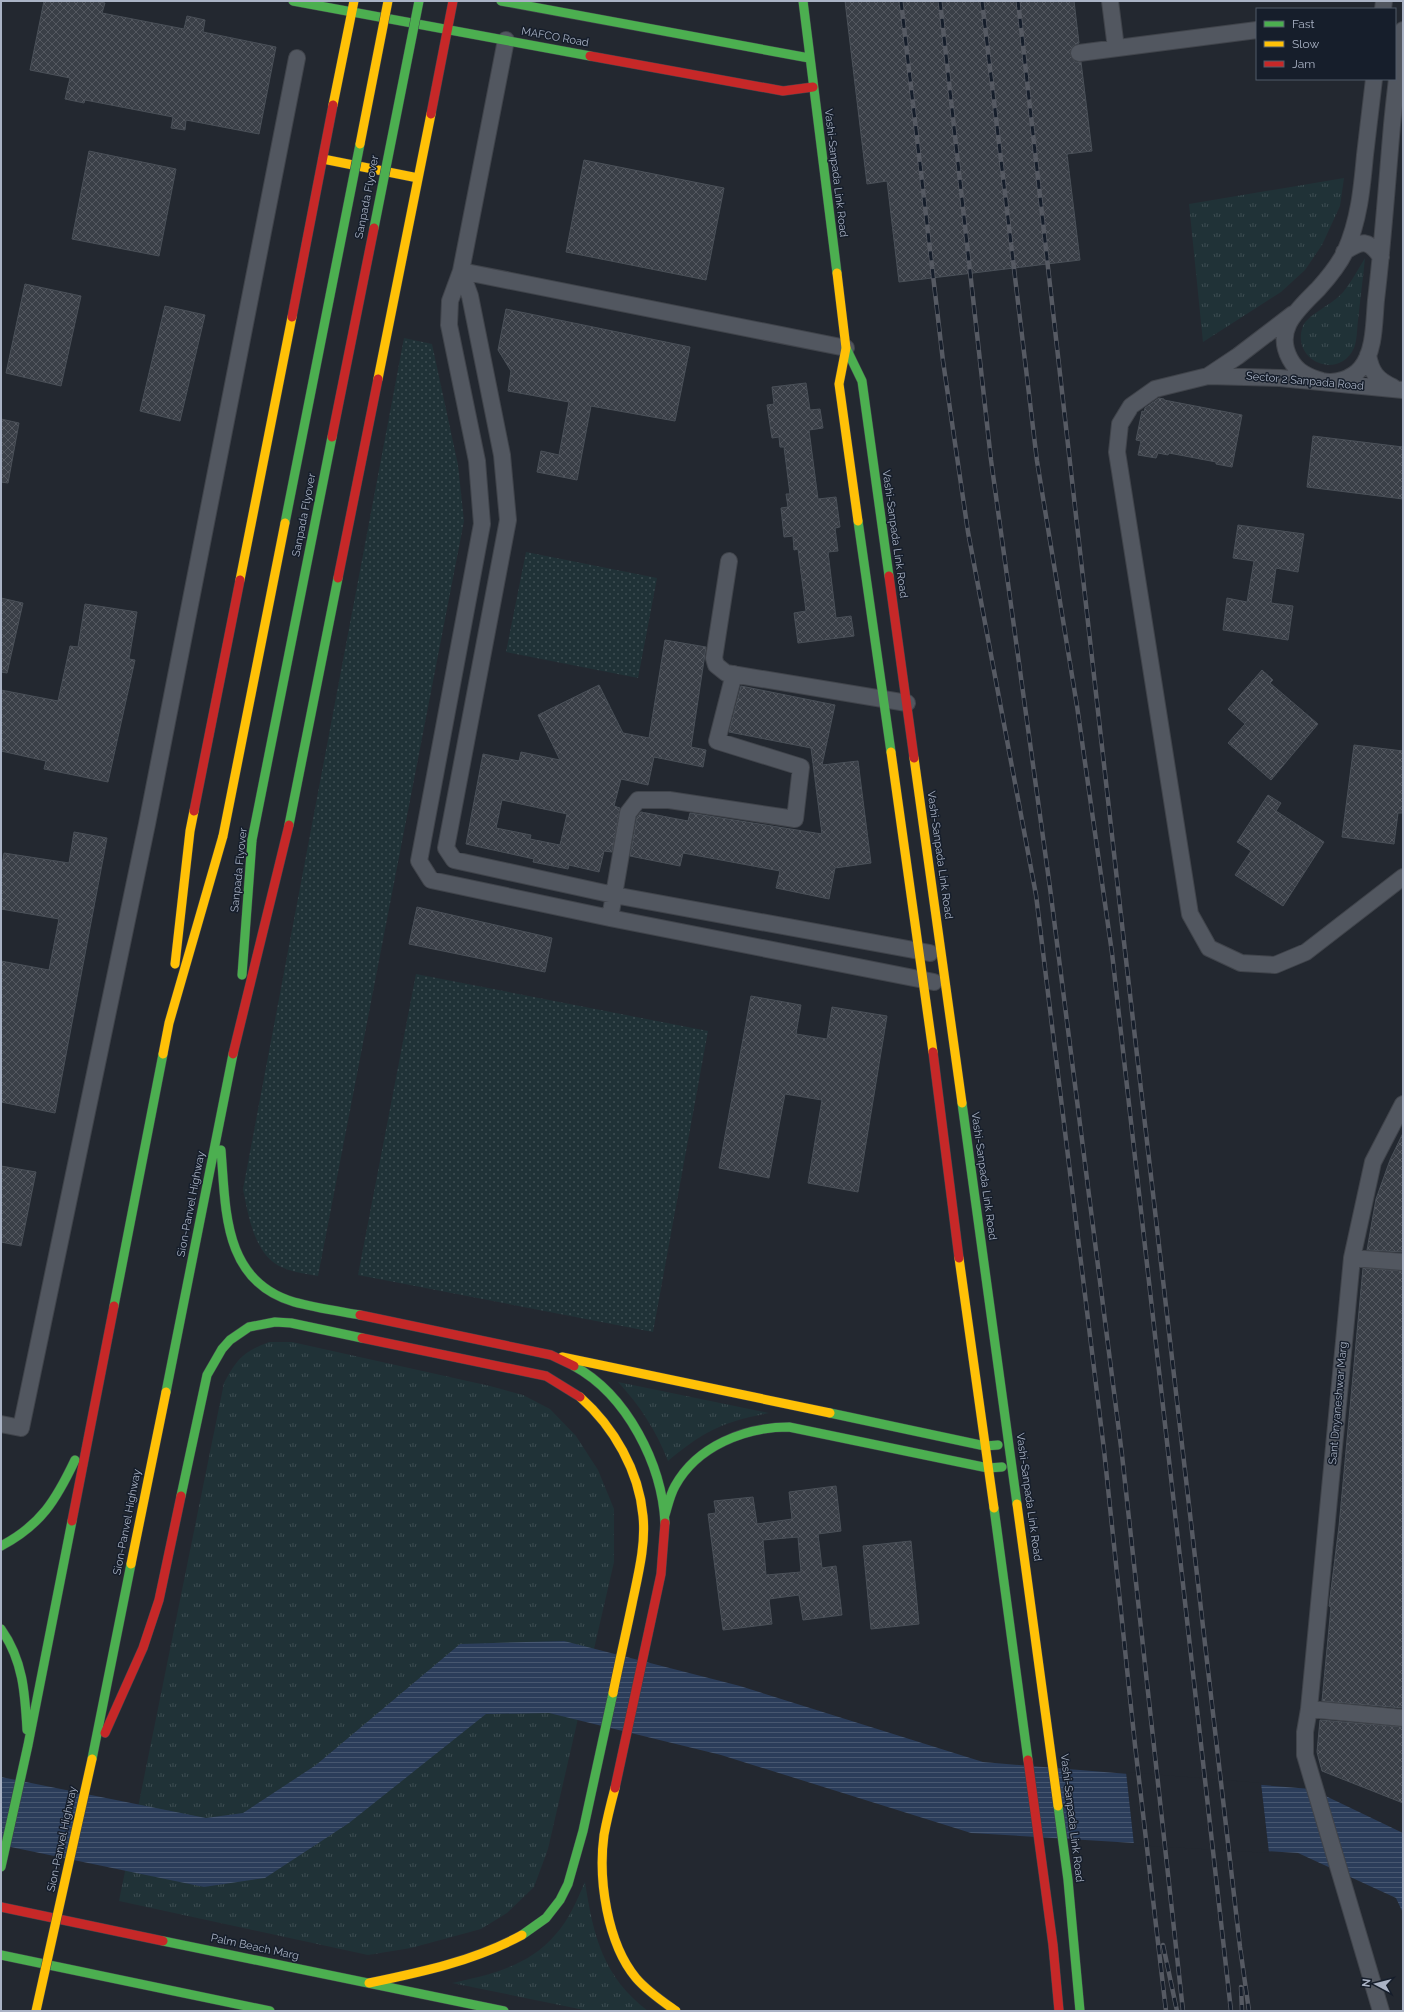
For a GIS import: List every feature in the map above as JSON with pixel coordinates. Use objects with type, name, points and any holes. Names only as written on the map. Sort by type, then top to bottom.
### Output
[{"type":"main road","points":[[1,1867],[28,1745],[169,1023],[190,831],[354,1]]},
{"type":"main road","name":"Sanpada Flyover","points":[[169,1023],[223,836],[388,1]]},
{"type":"main road","name":"Sanpada Flyover","points":[[237,1036],[252,840],[419,1]]},
{"type":"main road","points":[[237,1036],[285,846],[453,1]]},
{"type":"main road","name":"Vashi-Sanpada Link Road","points":[[803,1],[846,348],[839,384],[882,700],[920,952],[1053,1945],[1059,2011]]},
{"type":"main road","name":"MAFCO Road","points":[[303,2],[784,91],[813,87]]},
{"type":"main road","points":[[509,2],[810,58]]},
{"type":"main road","points":[[323,159],[418,178]]},
{"type":"main road","name":"Vashi-Sanpada Link Road","points":[[846,348],[862,381],[1047,1718],[1068,1880],[1080,2011]]},
{"type":"main road","name":"Sion-Panvel Highway","points":[[36,2011],[92,1759],[237,1036]]},
{"type":"main road","points":[[219,1129],[230,1226],[234,1245],[241,1261],[251,1276],[262,1286],[277,1295],[295,1302],[548,1366],[573,1366],[593,1379],[624,1414],[639,1436],[654,1468],[661,1491],[664,1515],[664,1548],[650,1572],[626,1632],[574,1866],[560,1901],[545,1919],[515,1941],[446,1966],[369,1983]]},
{"type":"main road","points":[[92,1759],[144,1648],[159,1600],[206,1375],[225,1344],[248,1326],[258,1323],[283,1322],[548,1366],[985,1446],[1009,1444]]},
{"type":"main road","points":[[548,1366],[595,1412],[620,1447],[640,1496],[643,1516],[643,1546],[650,1572],[647,1636],[604,1836],[602,1872],[605,1906],[614,1934],[633,1973],[661,2000],[676,2011]]},
{"type":"main road","points":[[664,1515],[677,1481],[692,1464],[718,1445],[742,1434],[765,1428],[789,1427],[988,1468],[1013,1467]]},
{"type":"main road","points":[[1,1546],[17,1538],[38,1523],[57,1499],[89,1430]]},
{"type":"main road","points":[[999,1546],[1023,1542]]},
{"type":"main road","points":[[1,1629],[16,1652],[25,1682],[28,1745]]},
{"type":"main road","name":"Palm Beach Marg","points":[[1,1906],[504,2011]]},
{"type":"main road","points":[[1,1955],[270,2011]]},
{"type":"street","points":[[1110,1],[1116,48]]},
{"type":"street","points":[[1079,53],[1256,30]]},
{"type":"street","points":[[1293,314],[1287,327],[1285,341],[1290,359],[1301,373],[1313,379],[1329,383],[1342,380],[1361,368],[1368,355],[1372,338],[1381,257],[1392,122],[1403,34]]},
{"type":"street","points":[[506,40],[462,271],[450,301],[448,325],[477,461],[482,524],[419,861],[431,880],[610,918],[945,984]]},
{"type":"street","points":[[1,1424],[21,1428],[147,824],[297,58]]},
{"type":"street","points":[[1374,80],[1359,209],[1344,252],[1321,286],[1293,314],[1238,356],[1208,376],[1155,389],[1132,406],[1120,424],[1117,452],[1190,914],[1209,948],[1241,963],[1275,965],[1306,952],[1403,877]]},
{"type":"street","points":[[1344,252],[1356,244],[1364,243],[1373,246],[1381,257]]},
{"type":"street","points":[[462,271],[846,348]]},
{"type":"street","points":[[462,271],[470,296],[502,455],[508,520],[446,848],[454,860],[614,895],[941,955]]},
{"type":"street","points":[[1368,355],[1370,368],[1376,377],[1384,383],[1401,390]]},
{"type":"street","name":"Sector 2 Sanpada Road","points":[[1208,376],[1244,376],[1401,390]]},
{"type":"street","points":[[729,561],[714,658],[719,668],[726,673],[907,703]]},
{"type":"street","points":[[610,918],[628,813],[638,800],[669,800],[795,819],[800,767],[717,741],[734,674]]},
{"type":"street","name":"Sant Dnyaneshwar Marg","points":[[1381,2011],[1305,1755],[1305,1732],[1309,1710],[1352,1258],[1373,1162],[1403,1104]]},
{"type":"street","points":[[1352,1258],[1403,1262]]},
{"type":"street","points":[[1309,1710],[1403,1718]]},
{"type":"green space","points":[[1344,178],[1340,206],[1322,245],[1305,270],[1281,292],[1203,342],[1189,204]]},
{"type":"green space","points":[[1365,258],[1354,348],[1347,358],[1337,364],[1327,365],[1318,362],[1309,357],[1303,349],[1301,338],[1303,326],[1310,317],[1334,301],[1344,291]]},
{"type":"green space","points":[[404,338],[432,344],[458,465],[464,521],[318,1276],[284,1268],[270,1260],[258,1243],[250,1221],[243,1189]]},
{"type":"green space","points":[[526,552],[657,578],[638,678],[506,652]]},
{"type":"green space","points":[[416,974],[708,1031],[653,1332],[358,1275]]},
{"type":"green space","points":[[269,1342],[292,1342],[490,1386],[523,1395],[550,1409],[576,1436],[598,1470],[614,1509],[614,1562],[548,1849],[534,1887],[507,1913],[481,1929],[411,1948],[368,1955],[119,1901],[224,1383],[237,1362],[242,1357],[253,1349]]},
{"type":"green space","points":[[618,1382],[769,1413],[738,1420],[714,1429],[692,1442],[668,1461],[647,1419]]},
{"type":"green space","points":[[585,1882],[592,1920],[603,1954],[610,1969],[620,1984],[648,2011],[589,2011],[452,1983],[508,1968],[521,1962],[545,1946],[564,1923]]},
{"type":"water","points":[[564,1641],[740,1686],[983,1762],[1311,1789],[1403,1833],[1403,1913],[1396,1898],[1298,1853],[971,1833],[721,1755],[549,1713],[486,1714],[349,1823],[265,1878],[204,1887],[1,1845],[1,1777],[206,1818],[243,1813],[316,1765],[460,1644]]},
{"type":"pier","points":[[1126,1772],[1261,1783],[1269,1853],[1134,1845]]},
{"type":"building","points":[[44,1],[95,1],[105,3],[102,13],[184,29],[187,16],[205,20],[203,32],[276,47],[259,134],[186,120],[185,130],[171,128],[173,117],[85,100],[84,103],[65,99],[70,78],[30,70]]},
{"type":"building","points":[[845,1],[1074,1],[1079,43],[1073,46],[1070,54],[1075,62],[1081,62],[1092,151],[1067,154],[1080,260],[899,282],[887,181],[867,184]]},
{"type":"building","points":[[89,151],[176,169],[159,256],[72,239]]},
{"type":"building","points":[[584,160],[724,188],[706,280],[566,252]]},
{"type":"building","points":[[25,284],[81,296],[61,386],[6,373]]},
{"type":"building","points":[[165,306],[205,315],[180,421],[140,411]]},
{"type":"building","points":[[506,309],[690,347],[675,421],[591,406],[577,480],[537,472],[541,451],[559,455],[569,402],[508,391],[511,371],[498,350]]},
{"type":"building","points":[[806,383],[810,410],[820,409],[823,428],[809,430],[818,499],[836,497],[840,527],[835,528],[838,551],[828,552],[836,618],[851,616],[854,636],[798,643],[794,613],[806,611],[798,549],[794,550],[793,536],[784,537],[781,508],[788,507],[786,494],[790,494],[784,447],[780,447],[779,437],[772,438],[767,405],[774,404],[772,387]]},
{"type":"building","points":[[1159,398],[1242,415],[1232,467],[1216,464],[1216,462],[1169,453],[1168,455],[1158,453],[1156,458],[1138,455],[1141,441],[1136,440],[1142,411],[1144,412],[1145,408]]},
{"type":"building","points":[[1,419],[19,423],[8,483],[1,482]]},
{"type":"building","points":[[1313,436],[1403,447],[1403,499],[1307,487]]},
{"type":"building","points":[[1238,525],[1304,534],[1298,572],[1276,568],[1271,603],[1293,606],[1288,640],[1223,630],[1227,598],[1247,602],[1254,561],[1233,558]]},
{"type":"building","points":[[1,598],[23,603],[7,673],[1,672]]},
{"type":"building","points":[[85,604],[137,612],[129,659],[135,660],[108,782],[44,769],[46,761],[1,751],[1,690],[58,701],[70,646],[78,647]]},
{"type":"building","points":[[665,640],[706,647],[691,747],[706,750],[703,767],[654,757],[648,785],[621,779],[614,806],[620,808],[612,852],[604,851],[599,872],[569,865],[568,869],[533,862],[534,859],[466,844],[483,754],[519,761],[521,752],[560,760],[538,715],[599,685],[623,733],[649,738]],"holes":[[[502,800],[567,814],[560,845],[530,839],[531,835],[496,828]]]},
{"type":"building","points":[[1262,670],[1273,680],[1270,683],[1318,724],[1271,780],[1228,743],[1245,724],[1228,709]]},
{"type":"building","points":[[741,686],[835,705],[822,765],[858,761],[871,863],[835,868],[829,899],[776,888],[780,871],[683,853],[680,866],[630,856],[637,817],[641,812],[688,821],[690,813],[822,834],[811,748],[729,732]]},
{"type":"building","points":[[1354,745],[1403,751],[1403,813],[1398,813],[1394,844],[1342,837]]},
{"type":"building","points":[[1268,795],[1281,803],[1276,811],[1324,842],[1283,906],[1235,875],[1251,851],[1237,842]]},
{"type":"building","points":[[74,832],[107,838],[55,1113],[1,1102],[1,961],[49,970],[59,919],[1,909],[1,873],[4,853],[69,863]]},
{"type":"building","points":[[417,907],[552,938],[545,972],[409,944]]},
{"type":"building","points":[[751,996],[801,1005],[796,1034],[827,1039],[832,1007],[887,1016],[858,1192],[808,1183],[822,1100],[785,1094],[769,1178],[719,1168]]},
{"type":"building","points":[[1403,1133],[1403,1252],[1367,1250],[1376,1199],[1390,1160]]},
{"type":"building","points":[[1,1166],[36,1172],[21,1246],[1,1242]]},
{"type":"building","points":[[1363,1268],[1403,1271],[1403,1708],[1322,1701],[1331,1607],[1329,1606],[1339,1526]]},
{"type":"building","points":[[836,1486],[841,1531],[818,1534],[822,1568],[836,1566],[842,1615],[803,1620],[799,1595],[769,1599],[772,1624],[723,1630],[708,1514],[716,1513],[714,1501],[753,1497],[757,1524],[792,1519],[789,1492]],"holes":[[[798,1537],[801,1572],[766,1575],[763,1540]]]},
{"type":"building","points":[[911,1541],[919,1624],[871,1629],[863,1546]]},
{"type":"building","points":[[1320,1720],[1403,1727],[1403,1803],[1322,1771],[1317,1752]]},
{"type":"railway","points":[[901,1],[943,361],[968,532],[1036,895],[1104,1450],[1135,1745],[1166,2011]]},
{"type":"railway","points":[[940,1],[991,460],[1050,888],[1122,1455],[1183,2011]]},
{"type":"railway","points":[[982,1],[1037,461],[1077,706],[1112,953],[1231,2011]]},
{"type":"railway","points":[[1018,1],[1125,951],[1240,1947],[1249,2011]]},
{"type":"railway","points":[[1163,1945],[1177,2011]]},
{"type":"railway","points":[[1241,1987],[1242,2011]]},
{"type":"traffic: fast","points":[[293,1],[590,56]]},
{"type":"traffic: fast","points":[[374,228],[419,1]]},
{"type":"traffic: fast","points":[[501,1],[809,58]]},
{"type":"traffic: fast","points":[[803,1],[837,273]]},
{"type":"traffic: fast","points":[[285,523],[360,144]]},
{"type":"traffic: fast","points":[[846,348],[862,381],[889,576]]},
{"type":"traffic: fast","points":[[252,840],[332,437]]},
{"type":"traffic: fast","points":[[858,521],[891,752]]},
{"type":"traffic: fast","points":[[289,825],[338,578]]},
{"type":"traffic: fast","points":[[242,975],[252,840]]},
{"type":"traffic: fast","points":[[114,1306],[163,1054]]},
{"type":"traffic: fast","points":[[166,1392],[233,1054]]},
{"type":"traffic: fast","points":[[962,1103],[1017,1504]]},
{"type":"traffic: fast","points":[[221,1150],[225,1197],[233,1241],[241,1261],[253,1278],[271,1292],[294,1302],[360,1315]]},
{"type":"traffic: fast","points":[[181,1496],[207,1375],[222,1349],[230,1340],[249,1327],[275,1322],[291,1323],[362,1338]]},
{"type":"traffic: fast","points":[[574,1366],[593,1379],[610,1394],[638,1433],[649,1455],[657,1478],[665,1523]]},
{"type":"traffic: fast","points":[[830,1413],[985,1446],[998,1445]]},
{"type":"traffic: fast","points":[[665,1515],[670,1496],[675,1486],[684,1472],[696,1460],[709,1450],[739,1435],[772,1428],[789,1427],[988,1468],[1002,1467]]},
{"type":"traffic: fast","points":[[1,1546],[27,1529],[46,1510],[61,1487],[75,1460]]},
{"type":"traffic: fast","points":[[994,1508],[1028,1760]]},
{"type":"traffic: fast","points":[[1,1867],[28,1745],[72,1521]]},
{"type":"traffic: fast","points":[[92,1759],[131,1564]]},
{"type":"traffic: fast","points":[[1,1629],[14,1653],[22,1677],[27,1730]]},
{"type":"traffic: fast","points":[[522,1935],[546,1918],[560,1900],[568,1884],[583,1831],[613,1693]]},
{"type":"traffic: fast","points":[[1058,1806],[1068,1880],[1080,2011]]},
{"type":"traffic: fast","points":[[163,1941],[504,2011]]},
{"type":"traffic: fast","points":[[1,1955],[270,2011]]},
{"type":"traffic: slow","points":[[333,105],[354,1]]},
{"type":"traffic: slow","points":[[360,144],[388,1]]},
{"type":"traffic: slow","points":[[378,379],[431,114]]},
{"type":"traffic: slow","points":[[323,159],[418,178]]},
{"type":"traffic: slow","points":[[837,273],[846,348],[839,384],[858,521]]},
{"type":"traffic: slow","points":[[240,580],[292,317]]},
{"type":"traffic: slow","points":[[223,836],[285,523]]},
{"type":"traffic: slow","points":[[891,752],[933,1052]]},
{"type":"traffic: slow","points":[[914,758],[962,1103]]},
{"type":"traffic: slow","points":[[175,964],[190,831],[194,811]]},
{"type":"traffic: slow","points":[[163,1054],[169,1023],[223,836]]},
{"type":"traffic: slow","points":[[959,1258],[994,1508]]},
{"type":"traffic: slow","points":[[562,1357],[830,1413]]},
{"type":"traffic: slow","points":[[131,1564],[166,1392]]},
{"type":"traffic: slow","points":[[580,1397],[604,1422],[623,1451],[630,1466],[641,1499],[643,1516],[644,1527],[641,1560],[613,1693]]},
{"type":"traffic: slow","points":[[1017,1504],[1058,1806]]},
{"type":"traffic: slow","points":[[36,2011],[92,1759]]},
{"type":"traffic: slow","points":[[615,1788],[604,1835],[602,1852],[604,1890],[612,1929],[626,1964],[636,1978],[650,1992],[676,2011]]},
{"type":"traffic: slow","points":[[369,1983],[447,1965],[485,1952],[522,1935]]},
{"type":"traffic: jam","points":[[431,114],[453,1]]},
{"type":"traffic: jam","points":[[590,56],[783,91],[813,87]]},
{"type":"traffic: jam","points":[[292,317],[333,105]]},
{"type":"traffic: jam","points":[[332,437],[374,228]]},
{"type":"traffic: jam","points":[[338,578],[378,379]]},
{"type":"traffic: jam","points":[[889,576],[914,758]]},
{"type":"traffic: jam","points":[[194,811],[240,580]]},
{"type":"traffic: jam","points":[[233,1054],[289,825]]},
{"type":"traffic: jam","points":[[933,1052],[959,1258]]},
{"type":"traffic: jam","points":[[72,1521],[114,1306]]},
{"type":"traffic: jam","points":[[360,1315],[551,1355],[574,1366]]},
{"type":"traffic: jam","points":[[362,1338],[546,1376],[580,1397]]},
{"type":"traffic: jam","points":[[105,1733],[143,1648],[159,1600],[181,1496]]},
{"type":"traffic: jam","points":[[615,1788],[661,1574],[665,1523]]},
{"type":"traffic: jam","points":[[1028,1760],[1053,1945],[1059,2011]]},
{"type":"traffic: jam","points":[[1,1907],[163,1941]]}]
